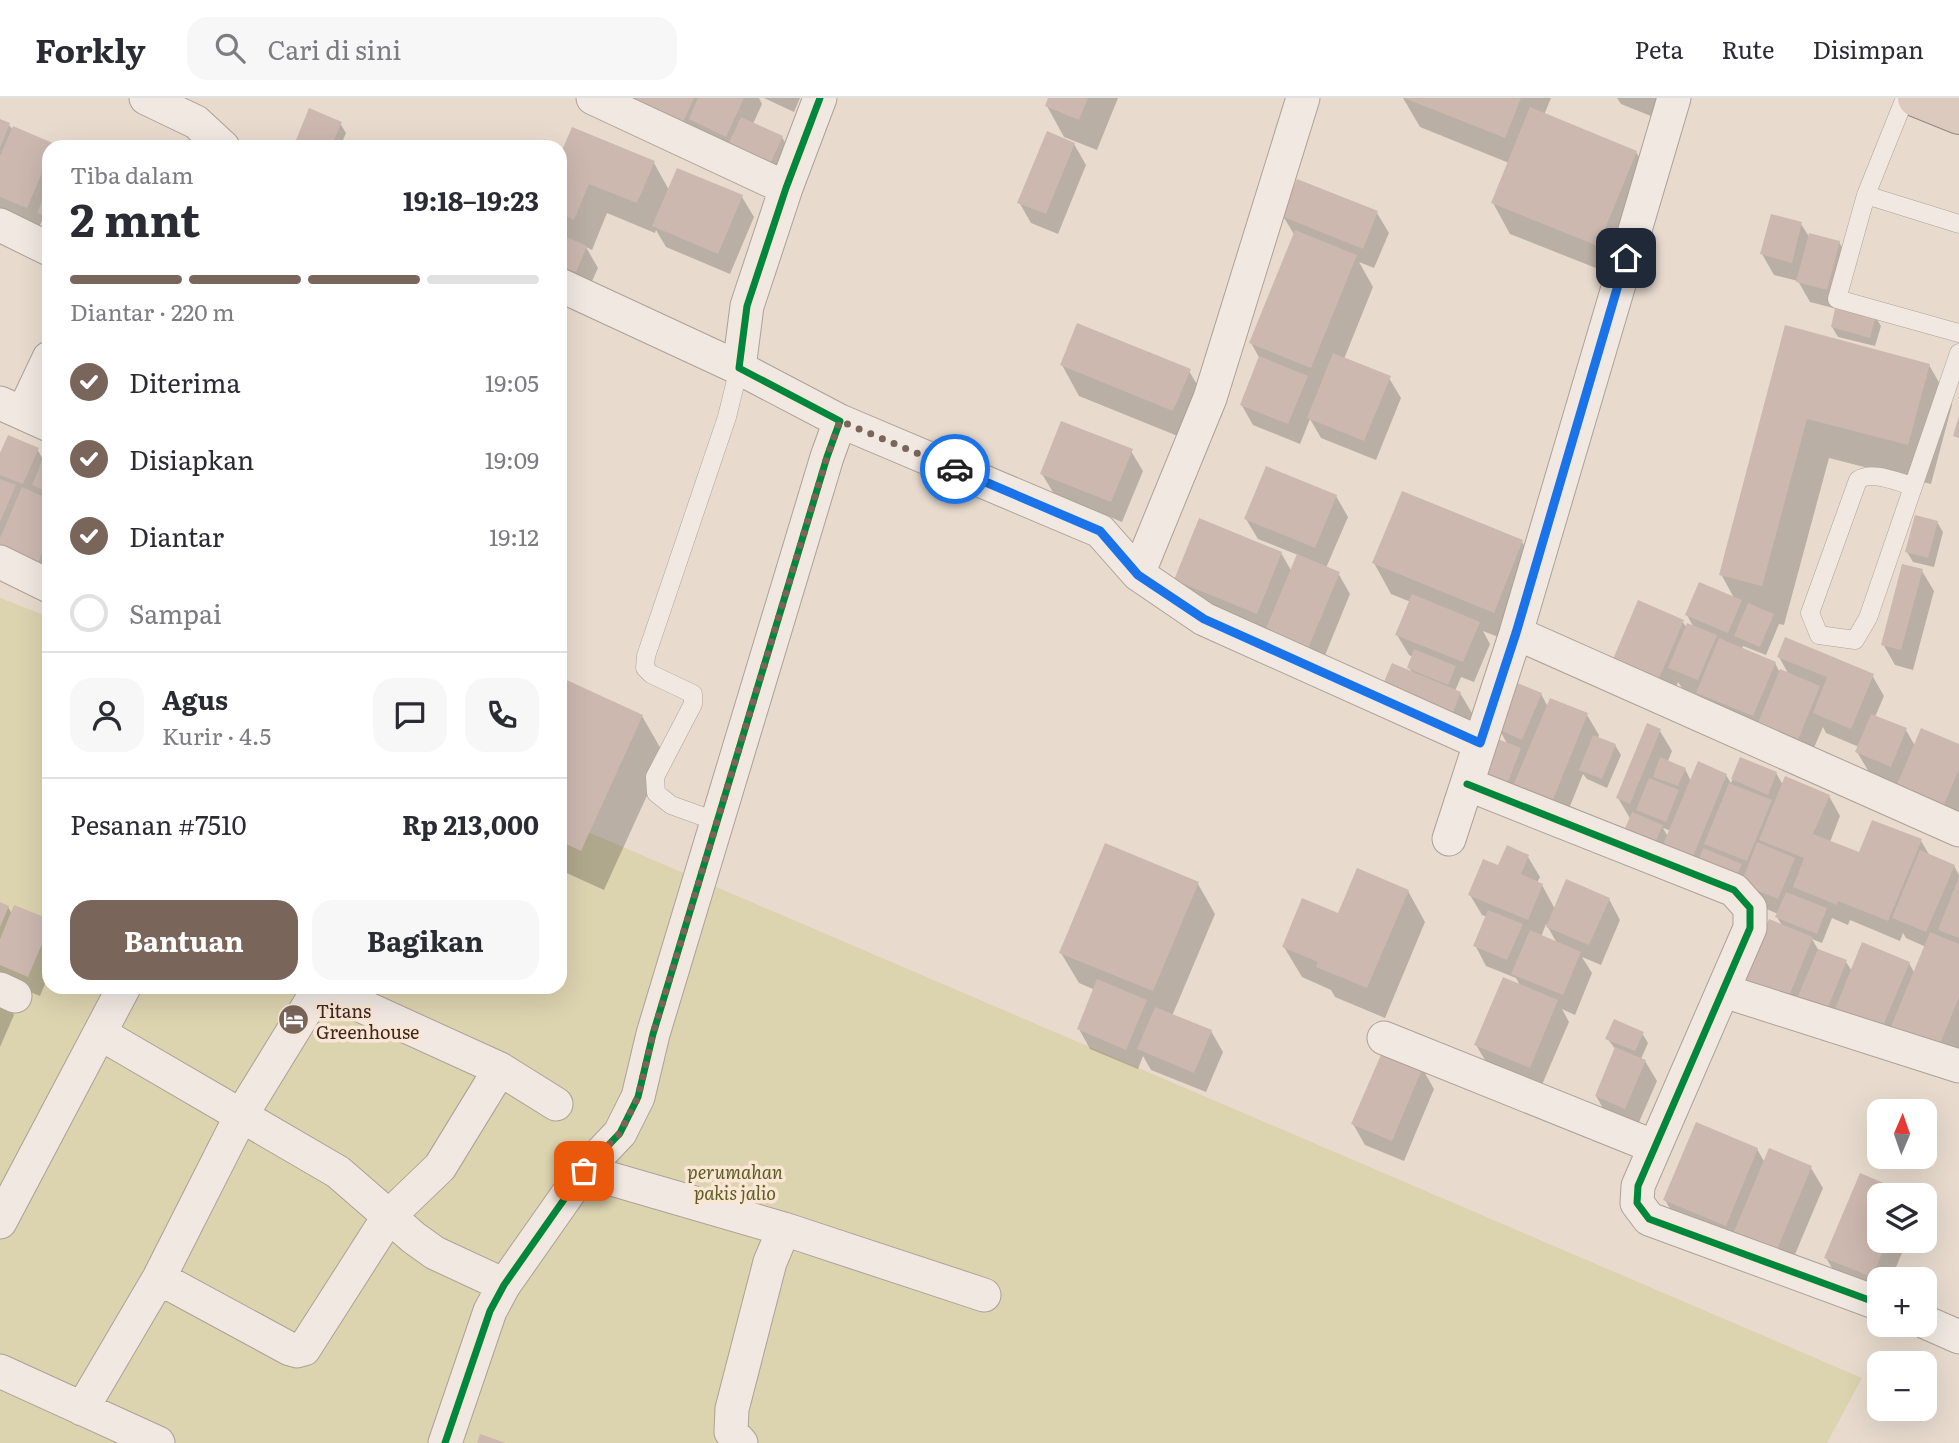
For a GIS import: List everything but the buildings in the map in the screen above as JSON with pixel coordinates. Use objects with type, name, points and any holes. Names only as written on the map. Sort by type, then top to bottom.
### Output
[{"type":"highway","points":[[1917,98],[1959,115]]},
{"type":"street","points":[[146,98],[190,134]]},
{"type":"street","points":[[593,98],[786,188]]},
{"type":"street","points":[[739,368],[747,306],[786,188],[820,98]]},
{"type":"street","points":[[1138,575],[1210,398],[1303,98]]},
{"type":"street","points":[[1448,839],[1516,633],[1674,98]]},
{"type":"street","points":[[0,225],[42,246]]},
{"type":"street","points":[[567,288],[739,368],[840,421],[1100,531],[1138,575],[1204,619],[1480,743]]},
{"type":"street","points":[[24,414],[42,374]]},
{"type":"street","points":[[445,1443],[490,1311],[504,1285],[584,1171],[620,1133],[638,1097],[653,1034],[840,421]]},
{"type":"street","points":[[0,562],[42,583]]},
{"type":"street","points":[[1516,633],[1959,830]]},
{"type":"street","points":[[1467,783],[1734,890],[1750,908],[1750,928],[1638,1186],[1637,1203],[1649,1219],[1867,1299]]},
{"type":"street","points":[[1724,991],[1959,1066]]},
{"type":"street","points":[[0,1222],[121,994]]},
{"type":"street","points":[[82,1409],[159,1278],[242,1114],[316,994]]},
{"type":"street","points":[[335,994],[500,1069],[556,1104]]},
{"type":"street","points":[[101,1034],[338,1172],[424,1246],[504,1285]]},
{"type":"street","points":[[1384,1038],[1655,1147]]},
{"type":"street","points":[[159,1278],[290,1349],[304,1349],[389,1216],[440,1167],[500,1069]]},
{"type":"street","points":[[584,1171],[784,1229],[984,1295]]},
{"type":"street","points":[[741,1443],[731,1432],[732,1409],[770,1262],[784,1229]]},
{"type":"street","points":[[1937,1327],[1959,1337]]},
{"type":"street","points":[[0,1371],[158,1443]]},
{"type":"lane","points":[[1905,98],[1866,195],[1837,299],[1959,333]]},
{"type":"lane","points":[[1866,195],[1959,224]]},
{"type":"lane","points":[[1913,486],[1874,476],[1857,480],[1810,613],[1819,635],[1855,640],[1868,618],[1959,353]]},
{"type":"lane","points":[[718,822],[671,805],[656,793],[655,777],[693,704],[693,694],[651,674],[645,668],[646,656],[727,417],[739,368]]},
{"type":"green space","name":"perumahan pakis jalio","points":[[0,598],[42,614],[42,994],[567,994],[567,823],[1862,1378],[1827,1443],[0,1443]]},
{"type":"cycle path","points":[[445,1443],[490,1311],[504,1285],[584,1171],[620,1133],[638,1097],[653,1034],[840,421],[739,368],[747,306],[786,188],[820,98]]},
{"type":"cycle path","points":[[1467,784],[1734,890],[1750,908],[1750,928],[1638,1186],[1637,1203],[1649,1219],[1867,1299]]},
{"type":"way so far","points":[[584,1171],[620,1133],[638,1097],[653,1034],[840,421],[955,469]]},
{"type":"place","name":"Titans Greenhouse","points":[[293,1020]]},
{"type":"route","points":[[955,469],[1100,531],[1138,575],[1204,619],[1480,743],[1516,633],[1626,258]]}]
